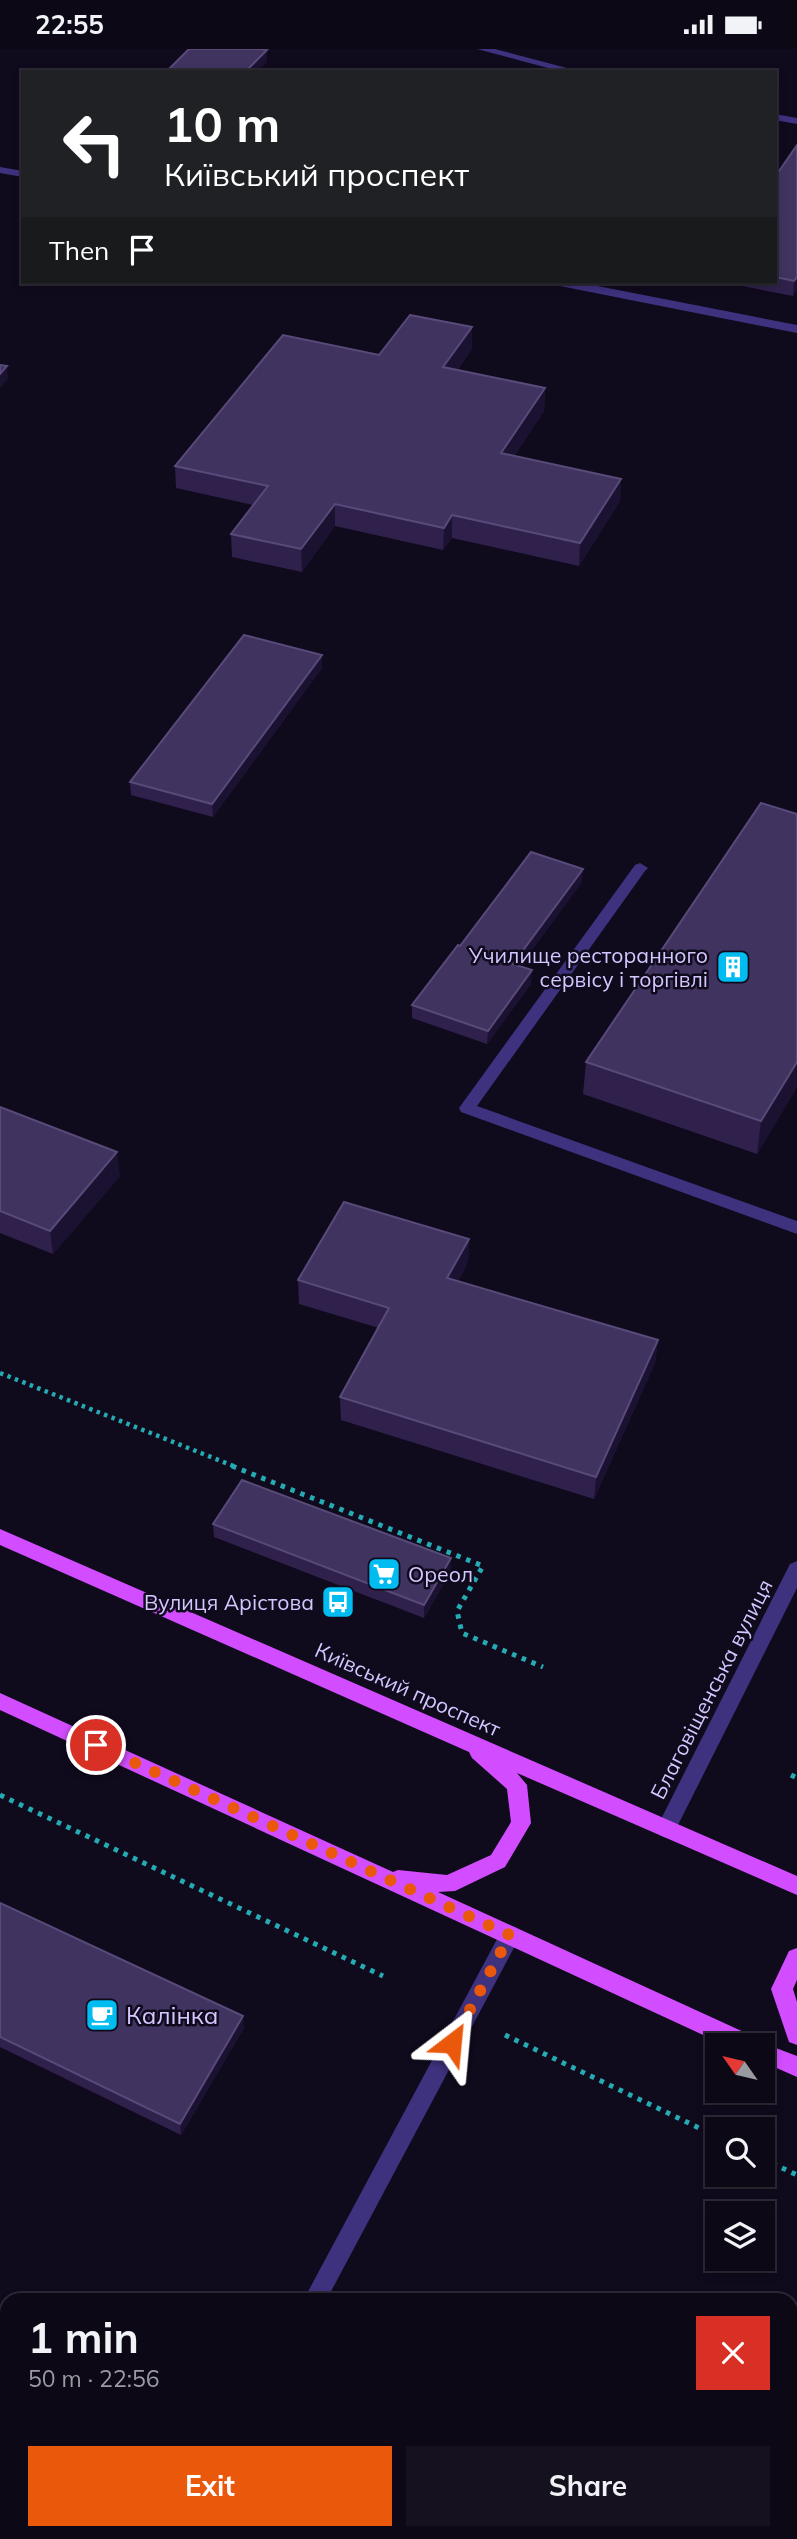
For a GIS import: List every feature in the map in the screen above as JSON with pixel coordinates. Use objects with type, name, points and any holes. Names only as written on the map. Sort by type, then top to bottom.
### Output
[{"type":"main road","name":"Київський проспект","points":[[0,1537],[797,1886]]},
{"type":"main road","points":[[0,1701],[723,2033]]},
{"type":"main road","points":[[384,1877],[448,1884],[498,1861],[521,1823],[517,1785],[463,1739]]},
{"type":"main road","points":[[797,1958],[782,1989],[797,2035]]},
{"type":"main road","points":[[775,2057],[797,2067]]},
{"type":"street","points":[[482,49],[569,70]]},
{"type":"street","points":[[777,117],[797,121]]},
{"type":"street","points":[[0,170],[21,174]]},
{"type":"street","points":[[570,284],[797,329]]},
{"type":"street","points":[[640,868],[467,1108],[797,1228]]},
{"type":"street","name":"Благовіщенська вулиця","points":[[666,1829],[797,1569]]},
{"type":"street","points":[[319,2293],[510,1935]]},
{"type":"path","points":[[0,1373],[483,1566],[457,1611],[462,1633],[543,1667]]},
{"type":"path","points":[[0,1795],[383,1976]]},
{"type":"path","points":[[466,2018],[705,2131]]},
{"type":"path","points":[[775,2165],[797,2175]]},
{"type":"building","points":[[189,49],[267,50],[247,70],[168,70]]},
{"type":"building","points":[[797,145],[797,277],[794,281],[777,277],[777,174]]},
{"type":"building","points":[[410,315],[472,327],[443,367],[545,388],[501,453],[621,479],[580,543],[452,515],[444,528],[335,504],[301,549],[231,534],[268,486],[175,466],[283,335],[379,355]]},
{"type":"building","points":[[0,365],[7,366],[0,374]]},
{"type":"building","points":[[244,635],[322,655],[212,804],[130,782]]},
{"type":"building","name":"Училище ресторанного сервісу і торгівлі","points":[[761,803],[797,814],[797,1062],[761,1121],[586,1062]]},
{"type":"building","points":[[531,852],[583,869],[513,964],[532,970],[488,1031],[412,1005],[458,945],[460,946]]},
{"type":"building","points":[[0,1107],[117,1152],[50,1231],[0,1211]]},
{"type":"building","points":[[344,1202],[469,1239],[447,1278],[658,1340],[596,1477],[340,1397],[389,1308],[298,1280]]},
{"type":"building","points":[[242,1480],[451,1558],[424,1605],[213,1524]]},
{"type":"building","points":[[0,1903],[243,2016],[180,2124],[0,2037]]},
{"type":"place","name":"Училище ресторанного сервісу і торгівлі","points":[[733,967]]},
{"type":"place","name":"Ореол","points":[[384,1574]]},
{"type":"place","name":"Вулиця Арістова","points":[[338,1602]]},
{"type":"place","name":"Калінка","points":[[102,2015]]},
{"type":"route","points":[[96,1745],[510,1935],[452,2043]]}]
